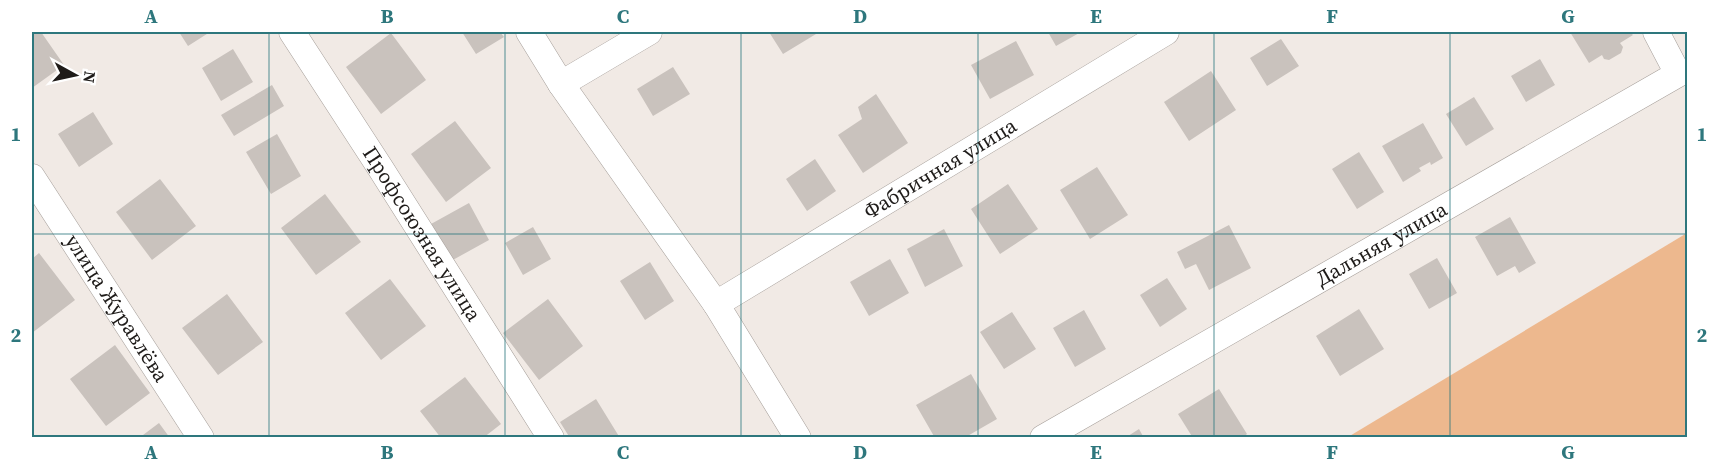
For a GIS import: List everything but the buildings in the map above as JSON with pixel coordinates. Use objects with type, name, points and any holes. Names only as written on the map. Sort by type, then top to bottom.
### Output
[{"type":"street","name":"Профсоюзная улица","points":[[292,32],[551,438]]},
{"type":"street","points":[[529,32],[561,84],[716,304],[798,438]]},
{"type":"street","points":[[561,84],[649,32]]},
{"type":"street","name":"Фабричная улица","points":[[716,304],[1166,32]]},
{"type":"street","name":"Дальняя улица","points":[[1043,438],[1678,74],[1656,32]]},
{"type":"street","name":"улица Журавлёва","points":[[33,183],[201,438]]},
{"type":"shaded area","points":[[1687,233],[1687,437],[1348,437]]}]
